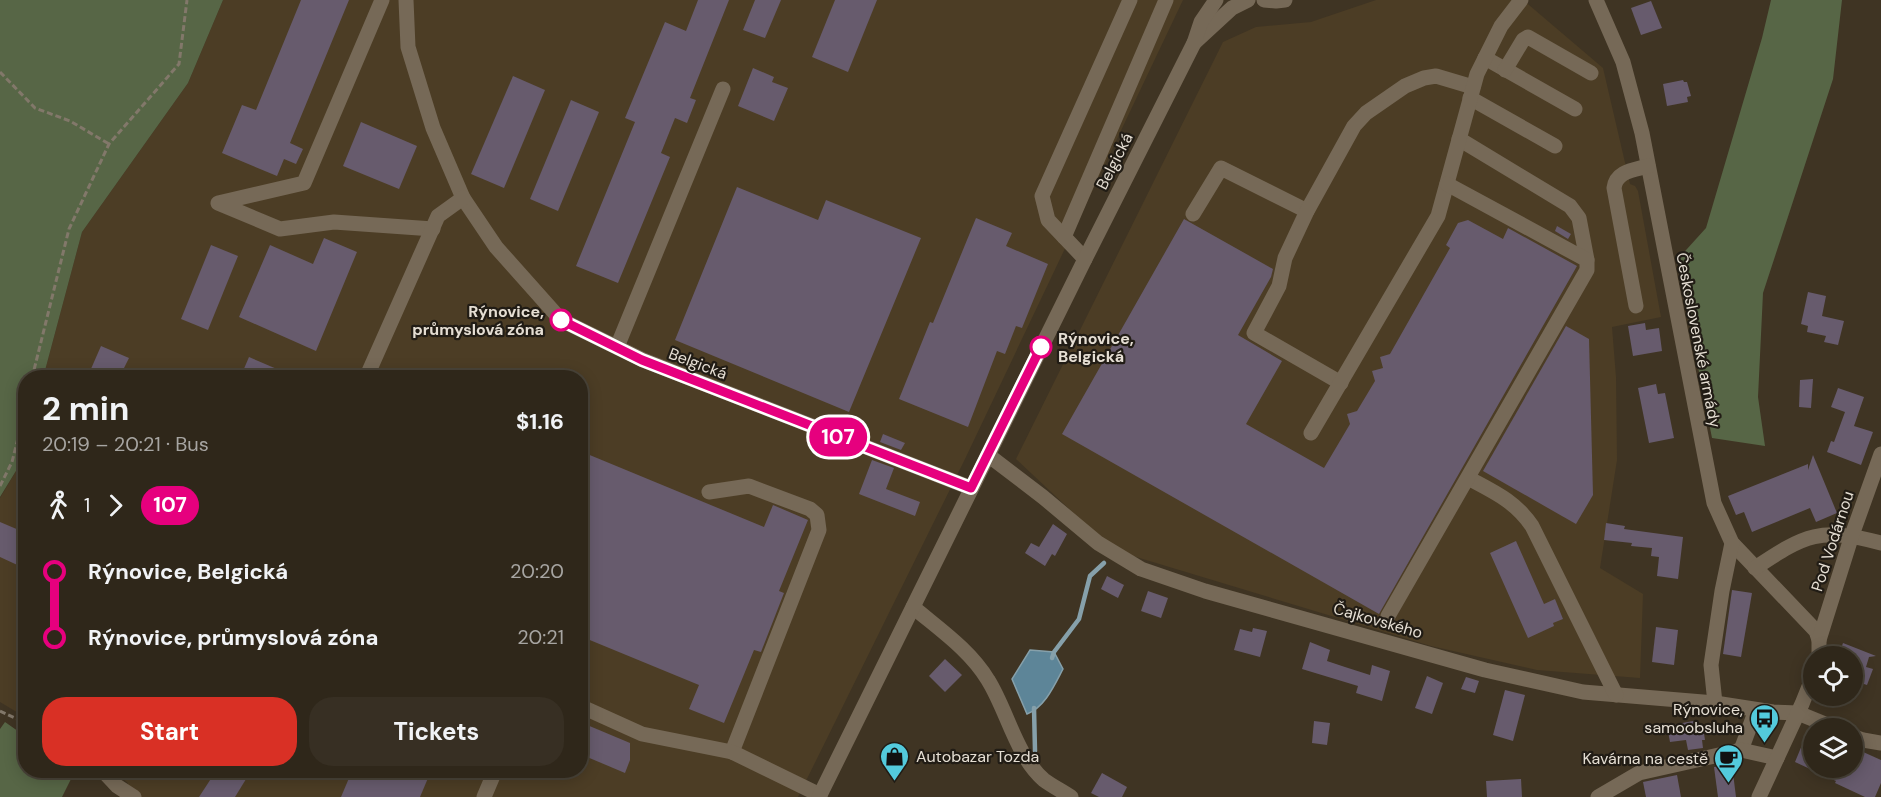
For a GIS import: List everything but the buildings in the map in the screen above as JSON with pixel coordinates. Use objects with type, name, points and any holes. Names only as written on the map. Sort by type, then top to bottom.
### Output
[{"type":"street","points":[[382,0],[304,183],[218,203],[280,229],[334,222],[433,229]]},
{"type":"street","name":"Belgická","points":[[406,0],[408,47],[433,128],[463,198],[496,247],[561,320],[642,360],[971,488]]},
{"type":"street","points":[[1085,259],[1048,220],[1042,196],[1130,0]]},
{"type":"street","points":[[1064,237],[1166,0]]},
{"type":"street","name":"Belgická","points":[[588,710],[642,734],[732,752],[820,796],[1194,43],[1201,22],[1216,0]]},
{"type":"street","name":"Belgická","points":[[1194,43],[1232,8],[1248,0]]},
{"type":"street","points":[[1264,0],[1276,2],[1285,0]]},
{"type":"street","points":[[1311,433],[1438,216],[1477,74],[1501,26],[1521,0]]},
{"type":"street","name":"Československé armády","points":[[1596,0],[1623,62],[1642,133],[1707,478],[1714,503],[1732,543],[1816,631],[1819,640]]},
{"type":"street","points":[[1505,70],[1523,40],[1531,38],[1591,73]]},
{"type":"street","points":[[1485,58],[1575,109]]},
{"type":"street","points":[[1341,383],[1254,333],[1280,286],[1285,258],[1307,211],[1354,126],[1366,113],[1405,86],[1436,76],[1472,93],[1555,146]]},
{"type":"street","points":[[617,347],[723,89]]},
{"type":"street","points":[[1388,616],[1587,270],[1579,218],[1570,206],[1459,139]]},
{"type":"street","points":[[1636,306],[1614,188],[1615,182],[1621,175],[1648,166]]},
{"type":"street","points":[[1193,214],[1221,168],[1307,211]]},
{"type":"street","points":[[1447,184],[1587,260]]},
{"type":"street","points":[[370,370],[438,216],[463,198]]},
{"type":"street","name":"Pod Vodárnou","points":[[1819,640],[1852,535],[1881,454]]},
{"type":"street","name":"Čajkovského","points":[[988,455],[1098,543],[1141,569],[1205,591],[1485,670],[1583,692],[1756,710],[1798,712]]},
{"type":"street","points":[[1468,478],[1507,498],[1528,521],[1616,695]]},
{"type":"street","points":[[710,492],[749,486],[810,509],[817,515],[819,530],[732,752]]},
{"type":"street","points":[[1755,568],[1781,550],[1808,537],[1828,534],[1852,535],[1881,543]]},
{"type":"street","points":[[1715,704],[1711,665],[1732,543]]},
{"type":"street","points":[[913,607],[965,651],[988,680],[1027,758],[1043,779],[1071,797]]},
{"type":"street","points":[[1819,640],[1819,646]]},
{"type":"street","points":[[1759,797],[1803,700]]},
{"type":"street","points":[[1741,750],[1756,710]]},
{"type":"street","points":[[1798,712],[1812,718]]},
{"type":"street","points":[[1863,740],[1881,743]]},
{"type":"street","points":[[1598,797],[1639,773],[1741,750],[1777,758]]},
{"type":"street","points":[[484,797],[492,778]]},
{"type":"street","points":[[114,791],[134,797]]},
{"type":"path","points":[[34,370],[69,229],[109,144],[179,64],[187,0]]},
{"type":"path","points":[[0,72],[35,108],[70,121],[109,144]]},
{"type":"path","points":[[0,486],[12,462],[18,438]]},
{"type":"path","points":[[0,711],[18,719]]},
{"type":"shaded area","points":[[223,0],[1183,0],[965,459],[798,797],[119,797],[128,783],[122,778],[588,778],[588,370],[45,370],[82,232],[188,83]]},
{"type":"shaded area","points":[[1376,0],[1523,0],[1603,68],[1630,184],[1638,191],[1661,317],[1612,327],[1616,377],[1617,460],[1600,568],[1643,594],[1640,678],[1537,670],[1431,646],[1133,556],[1099,537],[1016,459],[1223,42],[1256,27],[1311,22]]},
{"type":"shaded area","points":[[18,468],[18,713],[0,702],[0,498]]},
{"type":"green space","points":[[0,0],[223,0],[188,83],[82,232],[45,370],[18,370],[18,468],[0,497]]},
{"type":"green space","points":[[1771,0],[1842,0],[1833,79],[1763,293],[1758,397],[1765,446],[1712,438],[1677,260],[1706,228]]},
{"type":"green space","points":[[5,722],[18,731],[18,778],[72,778],[62,797],[0,797],[0,729]]},
{"type":"water","points":[[1030,650],[1054,652],[1063,669],[1044,701],[1027,714],[1012,679]]},
{"type":"waterway","points":[[1052,658],[1079,619],[1090,576],[1104,563]]},
{"type":"waterway","points":[[1034,708],[1035,751]]},
{"type":"bus line","name":"107","points":[[561,320],[642,360],[971,488],[1041,347]]},
{"type":"place","name":"Rýnovice, průmyslová zóna","points":[[561,320]]},
{"type":"place","name":"Rýnovice, Belgická","points":[[1041,347]]},
{"type":"place","name":"Rýnovice, samoobsluha","points":[[1764,744]]},
{"type":"place","name":"Autobazar Tozda","points":[[895,782]]},
{"type":"place","name":"Kavárna na cestě","points":[[1729,784]]}]
